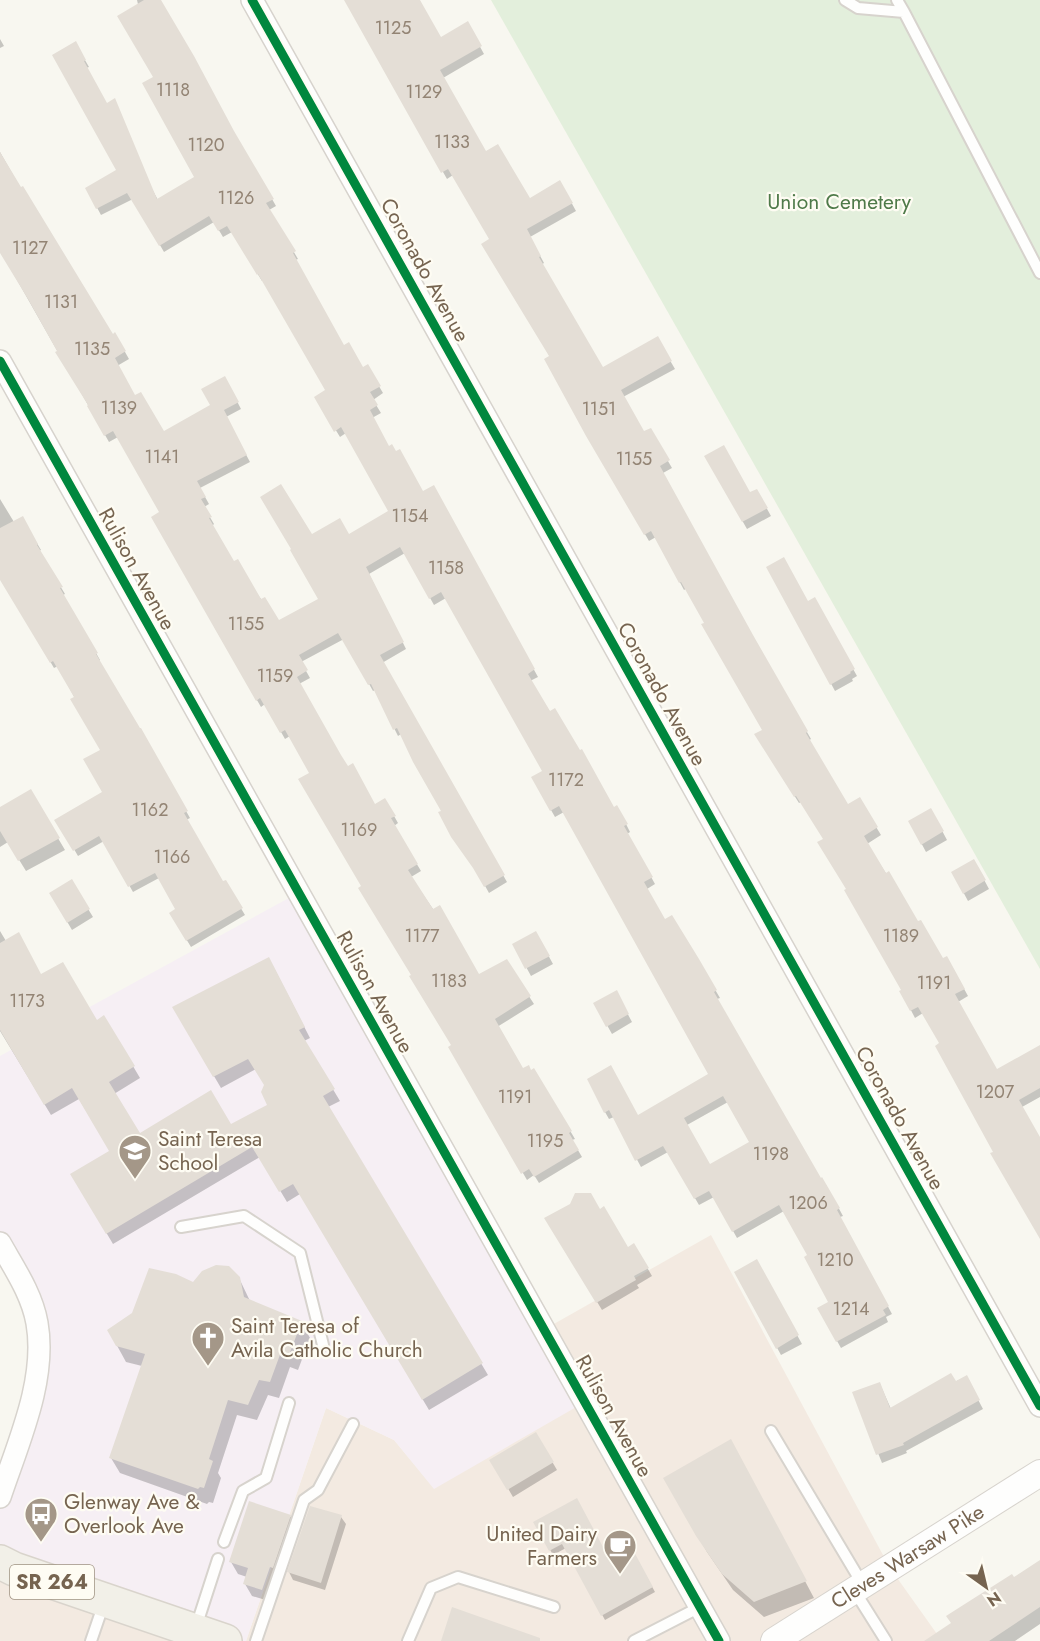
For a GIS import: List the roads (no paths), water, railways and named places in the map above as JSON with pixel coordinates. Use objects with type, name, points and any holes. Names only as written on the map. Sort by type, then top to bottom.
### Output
[{"type":"main road","name":"SR 264","points":[[0,1563],[209,1636]]},
{"type":"street","name":"Coronado Avenue","points":[[252,0],[1040,1406]]},
{"type":"street","name":"Rulison Avenue","points":[[0,361],[719,1641]]},
{"type":"street","points":[[0,1243],[27,1293],[37,1321],[40,1351],[34,1391],[0,1497]]},
{"type":"street","name":"Cleves Warsaw Pike","points":[[774,1641],[1040,1473]]},
{"type":"lane","points":[[845,0],[858,8],[904,12]]},
{"type":"lane","points":[[897,0],[1040,273]]},
{"type":"lane","points":[[181,1227],[244,1216],[300,1253],[323,1345]]},
{"type":"lane","points":[[224,1542],[243,1491],[266,1478],[289,1403]]},
{"type":"lane","points":[[256,1641],[304,1500],[318,1490],[353,1424]]},
{"type":"lane","points":[[771,1431],[886,1641]]},
{"type":"lane","points":[[209,1636],[218,1558]]},
{"type":"lane","points":[[408,1641],[431,1588],[458,1578],[554,1607]]},
{"type":"lane","points":[[91,1641],[105,1600]]},
{"type":"lane","points":[[637,1640],[700,1607]]},
{"type":"place","name":"Saint Teresa School","points":[[135,1180]]},
{"type":"place","name":"Saint Teresa of Avila Catholic Church","points":[[208,1367]]},
{"type":"place","name":"Glenway Ave & Overlook Ave","points":[[41,1543]]},
{"type":"place","name":"United Dairy Farmers","points":[[620,1575]]},
{"type":"park label","name":"Union Cemetery","points":[[839,202]]}]
